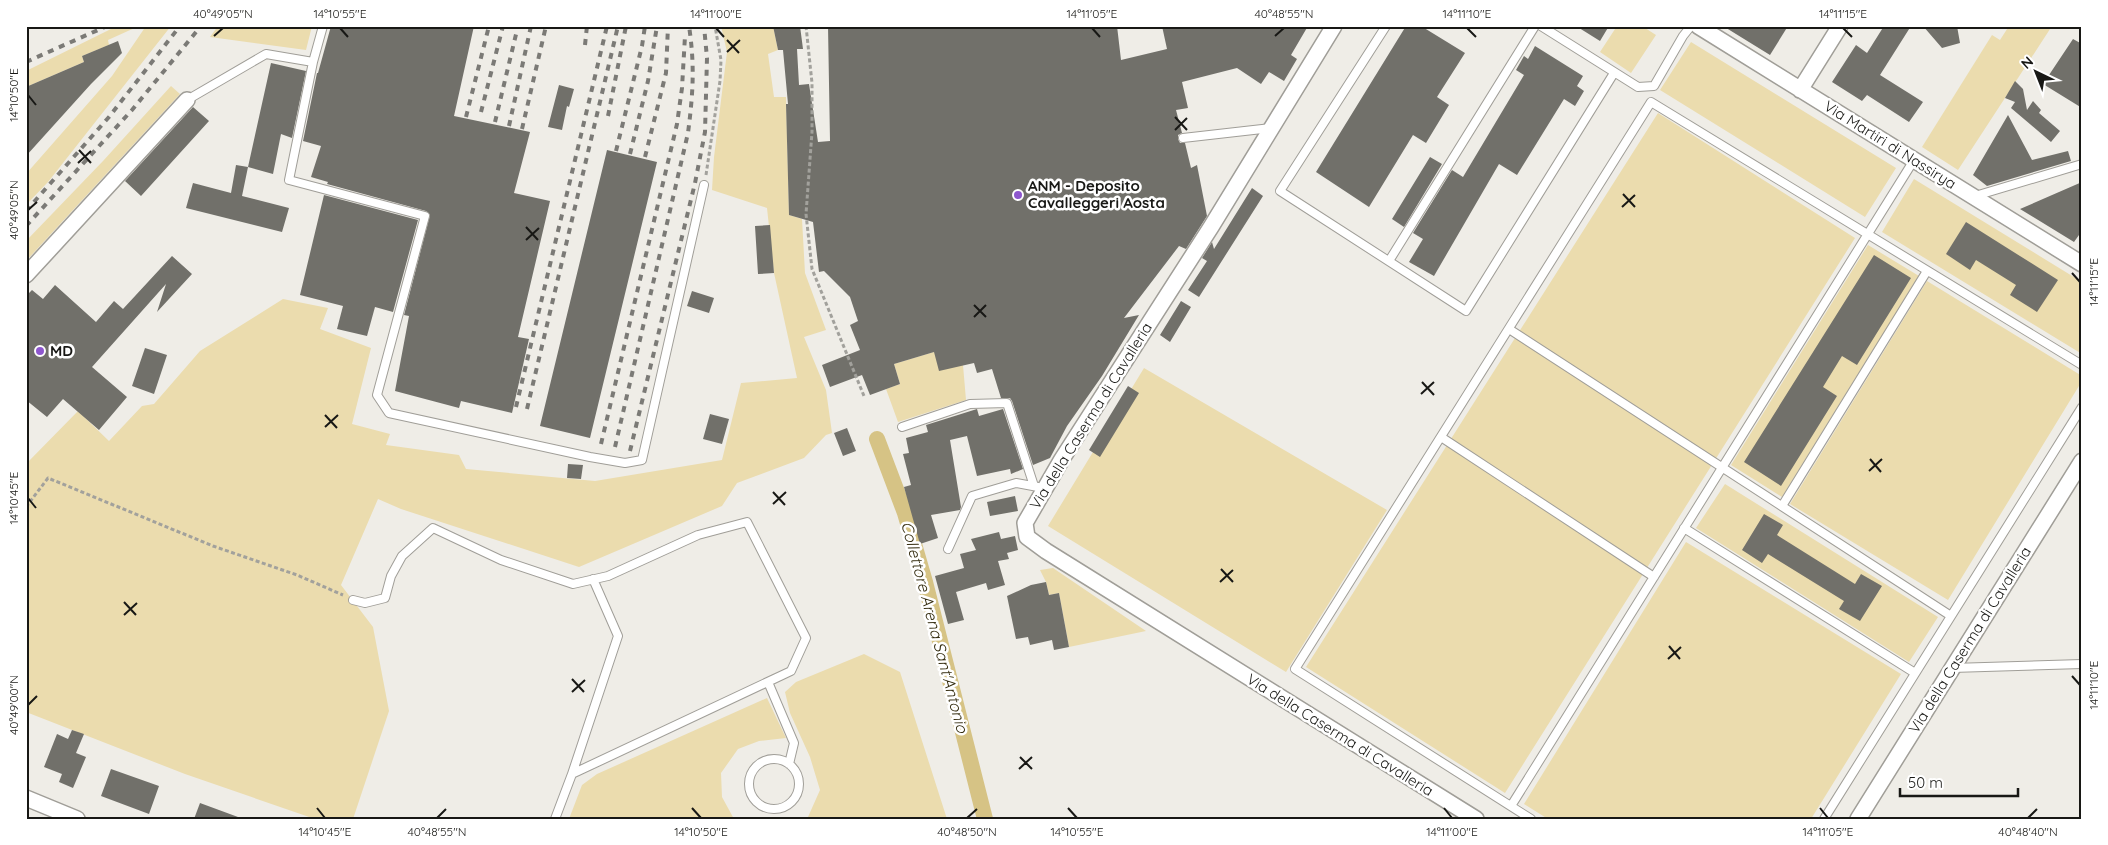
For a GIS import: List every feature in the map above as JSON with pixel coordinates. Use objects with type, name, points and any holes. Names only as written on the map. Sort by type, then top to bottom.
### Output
[{"type":"street","name":"Via della Caserma di Cavalleria","points":[[1334,26],[1271,128],[1039,487],[1025,523],[1027,537],[1154,620],[1476,819]]},
{"type":"street","name":"Via Martiri di Nassirya","points":[[1698,26],[1973,197],[2078,258]]},
{"type":"street","points":[[1800,90],[1840,26]]},
{"type":"street","points":[[26,275],[187,100]]},
{"type":"street","name":"Via della Caserma di Cavalleria","points":[[1858,819],[2082,462]]},
{"type":"street","points":[[26,798],[77,819]]},
{"type":"lane","points":[[323,26],[313,62],[289,180],[426,216],[377,395],[389,413],[590,458],[625,462],[642,460],[704,186]]},
{"type":"lane","points":[[1386,26],[1280,191],[1466,311],[1614,72]]},
{"type":"lane","points":[[1389,261],[1535,26]]},
{"type":"lane","points":[[1541,26],[1638,88],[1654,86],[1683,36],[1691,26]]},
{"type":"lane","points":[[187,100],[266,54],[313,62]]},
{"type":"lane","points":[[1531,819],[1295,669],[1651,102],[2082,365]]},
{"type":"lane","points":[[1183,138],[1271,128]]},
{"type":"lane","points":[[1511,806],[1914,160]]},
{"type":"lane","points":[[1973,197],[2082,164]]},
{"type":"lane","points":[[1782,506],[1927,272]]},
{"type":"lane","points":[[1509,329],[1951,616]]},
{"type":"lane","points":[[902,427],[970,404],[1007,403],[1039,487]]},
{"type":"lane","points":[[1824,819],[2082,407]]},
{"type":"lane","points":[[1441,437],[1654,577]]},
{"type":"lane","points":[[948,549],[972,496],[1016,483],[1039,487]]},
{"type":"lane","points":[[353,600],[366,603],[385,598],[391,576],[402,556],[433,528],[501,560],[573,584],[608,576],[698,534],[747,522],[806,638],[791,671],[572,774]]},
{"type":"lane","points":[[1684,528],[1915,673]]},
{"type":"lane","points":[[555,819],[618,636],[593,580]]},
{"type":"lane","points":[[1952,668],[2082,664]]},
{"type":"lane","points":[[768,682],[794,743],[789,764]]},
{"type":"lane","points":[[774,759],[789,764],[795,771],[798,779],[799,788],[796,796],[784,807],[769,809],[761,806],[752,798],[749,790],[749,778],[753,770],[765,760],[774,759]]},
{"type":"path","points":[[704,186],[720,81],[721,60],[715,26]]},
{"type":"path","points":[[806,26],[812,83],[812,122],[806,214],[812,268],[827,310],[864,396]]},
{"type":"path","points":[[26,507],[48,478],[213,546],[298,575],[353,600]]},
{"type":"shaded area","points":[[117,26],[139,26],[108,40],[109,45],[82,56],[84,62],[26,87],[26,71]]},
{"type":"shaded area","points":[[146,26],[171,26],[48,182],[26,205],[26,174],[112,76]]},
{"type":"shaded area","points":[[218,26],[312,26],[306,50],[210,37]]},
{"type":"shaded area","points":[[721,26],[773,26],[778,50],[768,54],[774,97],[786,97],[789,215],[802,219],[805,273],[826,330],[804,337],[826,390],[832,433],[826,435],[804,458],[737,483],[722,506],[579,567],[401,509],[378,499],[341,585],[373,627],[389,711],[353,819],[315,819],[185,774],[26,712],[26,464],[78,411],[109,441],[142,406],[154,404],[200,351],[283,299],[328,308],[320,329],[371,348],[352,424],[390,434],[386,445],[459,455],[466,469],[595,481],[722,460],[741,383],[797,378],[774,273],[767,208],[712,190],[714,157],[727,52]]},
{"type":"shaded area","points":[[1617,26],[1642,26],[1656,35],[1631,73],[1600,52]]},
{"type":"shaded area","points":[[2009,26],[2052,26],[1958,170],[1922,147],[1992,35],[2000,40]]},
{"type":"shaded area","points":[[1691,42],[1896,168],[1865,217],[1660,90]]},
{"type":"shaded area","points":[[171,86],[180,94],[26,261],[26,241],[103,161]]},
{"type":"shaded area","points":[[1658,113],[1855,238],[1505,793],[1306,667]]},
{"type":"shaded area","points":[[1914,179],[2082,282],[2082,354],[1882,232]]},
{"type":"shaded area","points":[[1868,245],[1919,276],[1782,497],[1731,465]]},
{"type":"shaded area","points":[[1927,281],[2082,376],[2082,381],[1948,600],[1790,504]]},
{"type":"shaded area","points":[[937,351],[963,365],[966,400],[898,422],[886,389],[900,384],[894,364]]},
{"type":"shaded area","points":[[1144,368],[1387,510],[1286,672],[1048,526]]},
{"type":"shaded area","points":[[1725,484],[1938,617],[1909,662],[1696,528]]},
{"type":"shaded area","points":[[1686,542],[1901,674],[1811,819],[1548,819],[1524,804]]},
{"type":"shaded area","points":[[1053,568],[1146,631],[1069,647],[1059,593],[1049,595],[1046,582],[1040,570]]},
{"type":"shaded area","points":[[864,654],[900,672],[947,819],[804,819],[808,817],[820,790],[810,757],[790,713],[785,692],[796,682]]},
{"type":"shaded area","points":[[767,698],[786,738],[759,741],[738,749],[721,773],[722,797],[734,819],[569,819],[582,785],[597,774]]},
{"type":"building","points":[[331,26],[474,26],[454,116],[530,132],[514,193],[550,201],[518,337],[529,339],[512,413],[461,401],[459,408],[395,391],[409,316],[404,315],[430,215],[426,211],[327,184],[328,182],[311,177],[321,146],[303,141],[317,73]]},
{"type":"building","name":"ANM - Deposito Cavalleggeri Aosta","points":[[773,26],[800,26],[803,49],[797,49],[799,85],[809,84],[818,142],[830,141],[828,26],[1117,26],[1121,60],[1167,49],[1162,26],[1308,26],[1291,55],[1297,59],[1284,81],[1269,72],[1261,84],[1237,68],[1182,82],[1188,108],[1176,110],[1182,133],[1178,135],[1178,139],[1180,143],[1185,143],[1191,168],[1197,165],[1207,216],[1186,249],[1179,246],[1124,318],[1139,315],[1102,376],[1067,426],[1050,458],[1033,465],[1012,401],[1010,398],[1001,398],[992,369],[977,373],[974,363],[939,371],[934,352],[894,364],[900,384],[870,395],[862,375],[830,387],[822,365],[860,350],[850,325],[858,321],[850,297],[824,271],[819,272],[813,222],[789,215],[786,104],[788,104],[783,50],[778,50]]},
{"type":"building","points":[[1406,26],[1421,26],[1465,53],[1437,97],[1449,105],[1426,143],[1413,135],[1369,207],[1316,172]]},
{"type":"building","points":[[1576,26],[1609,26],[1600,41]]},
{"type":"building","points":[[1723,26],[1788,26],[1770,55]]},
{"type":"building","points":[[1884,26],[1911,26],[1880,75],[1923,102],[1909,122],[1867,95],[1862,101],[1832,82],[1856,45],[1867,53]]},
{"type":"building","points":[[1923,26],[1957,26],[1960,43],[1942,48]]},
{"type":"building","points":[[2073,39],[2082,44],[2082,108],[2043,84]]},
{"type":"building","points":[[118,41],[122,53],[91,84],[26,156],[26,87],[84,62],[82,56]]},
{"type":"building","points":[[1535,46],[1583,76],[1577,86],[1584,91],[1575,106],[1564,99],[1517,175],[1499,164],[1434,276],[1409,262],[1423,239],[1413,233],[1452,170],[1463,177],[1524,75],[1516,70],[1524,56],[1528,59]]},
{"type":"building","points":[[271,63],[306,71],[292,138],[281,134],[273,174],[248,167]]},
{"type":"building","points":[[2015,81],[2023,89],[2027,110],[2033,101],[2041,110],[2039,113],[2060,131],[2051,142],[2011,108],[2015,102],[2005,98]]},
{"type":"building","points":[[559,85],[574,89],[569,107],[567,106],[562,130],[548,127]]},
{"type":"building","points":[[193,107],[209,121],[141,196],[125,181]]},
{"type":"building","points":[[2008,115],[2032,160],[2068,151],[2071,161],[1987,186],[1973,175]]},
{"type":"building","points":[[607,150],[657,162],[590,438],[540,426]]},
{"type":"building","points":[[1430,157],[1442,164],[1404,227],[1392,219]]},
{"type":"building","points":[[236,165],[248,167],[242,196],[289,208],[282,232],[186,208],[193,183],[231,193]]},
{"type":"building","points":[[2082,182],[2082,234],[2074,242],[2020,209]]},
{"type":"building","points":[[1252,188],[1263,196],[1199,297],[1188,290],[1207,261],[1202,258],[1212,242],[1214,249]]},
{"type":"building","points":[[324,195],[418,220],[393,312],[375,307],[367,336],[337,329],[343,306],[300,295]]},
{"type":"building","points":[[1966,222],[2058,280],[2037,312],[2010,295],[2016,285],[1976,260],[1970,270],[1946,254]]},
{"type":"building","points":[[770,225],[774,273],[758,274],[755,226]]},
{"type":"building","points":[[1874,255],[1911,278],[1857,365],[1842,356],[1823,387],[1837,396],[1781,486],[1744,462]]},
{"type":"building","points":[[172,256],[192,274],[157,312],[166,284],[92,367],[127,397],[99,430],[63,399],[47,417],[26,400],[26,296],[32,290],[43,299],[55,285],[96,322],[114,301],[123,309]]},
{"type":"building","points":[[692,291],[714,298],[709,313],[687,306]]},
{"type":"building","points":[[1181,301],[1191,307],[1170,342],[1160,335]]},
{"type":"building","points":[[145,348],[167,355],[154,394],[132,386]]},
{"type":"building","points":[[1128,386],[1139,393],[1100,457],[1089,450]]},
{"type":"building","points":[[977,409],[979,416],[1003,409],[1023,469],[1011,474],[1010,469],[977,476],[967,436],[950,440],[961,507],[960,510],[931,515],[938,538],[920,544],[904,487],[911,485],[903,454],[909,453],[906,438],[928,432],[926,425]]},
{"type":"building","points":[[710,414],[729,419],[722,444],[703,439]]},
{"type":"building","points":[[847,428],[856,451],[843,456],[834,433]]},
{"type":"building","points":[[568,464],[583,465],[581,479],[567,478]]},
{"type":"building","points":[[1015,496],[1018,511],[990,516],[987,502]]},
{"type":"building","points":[[1764,514],[1783,525],[1777,535],[1855,584],[1861,574],[1882,586],[1860,621],[1839,609],[1844,601],[1768,554],[1762,563],[1742,550]]},
{"type":"building","points":[[999,532],[1001,539],[1015,536],[1018,550],[1007,553],[1009,559],[998,561],[1005,585],[988,590],[986,583],[956,592],[964,620],[948,624],[935,576],[964,568],[960,554],[976,550],[971,539]]},
{"type":"building","points":[[1046,582],[1049,595],[1059,593],[1069,647],[1054,650],[1052,640],[1030,645],[1028,637],[1016,639],[1007,596],[1031,585]]},
{"type":"building","points":[[72,730],[84,734],[76,753],[86,757],[73,788],[59,782],[62,774],[44,767],[57,734],[68,739]]},
{"type":"building","points":[[111,769],[159,786],[149,814],[101,796]]},
{"type":"building","points":[[200,803],[238,817],[238,819],[194,819]]},
{"type":"waterway","name":"Collettore Arena Sant'Antonio","points":[[877,439],[905,513],[925,582],[985,819]]},
{"type":"railway","points":[[26,62],[107,26]]},
{"type":"railway","points":[[26,211],[109,117],[180,26]]},
{"type":"railway","points":[[26,226],[132,110],[201,26]]},
{"type":"railway","points":[[466,117],[489,26]]},
{"type":"railway","points":[[481,112],[503,26]]},
{"type":"railway","points":[[495,122],[518,26]]},
{"type":"railway","points":[[509,126],[531,26]]},
{"type":"railway","points":[[522,129],[546,26]]},
{"type":"railway","points":[[585,45],[587,26]]},
{"type":"railway","points":[[516,407],[607,26]]},
{"type":"railway","points":[[527,409],[618,26]]},
{"type":"railway","points":[[608,116],[626,26]]},
{"type":"railway","points":[[616,151],[642,46],[645,26]]},
{"type":"railway","points":[[630,154],[648,81],[657,26]]},
{"type":"railway","points":[[645,157],[666,73],[668,26]]},
{"type":"railway","points":[[615,447],[688,133],[693,80],[689,26]]},
{"type":"railway","points":[[630,451],[695,183],[705,132],[707,58],[704,26]]},
{"type":"railway","points":[[601,444],[677,124],[682,88],[685,36]]},
{"type":"place","name":"ANM - Deposito Cavalleggeri Aosta","points":[[1018,195]]},
{"type":"place","name":"MD","points":[[40,351]]}]
